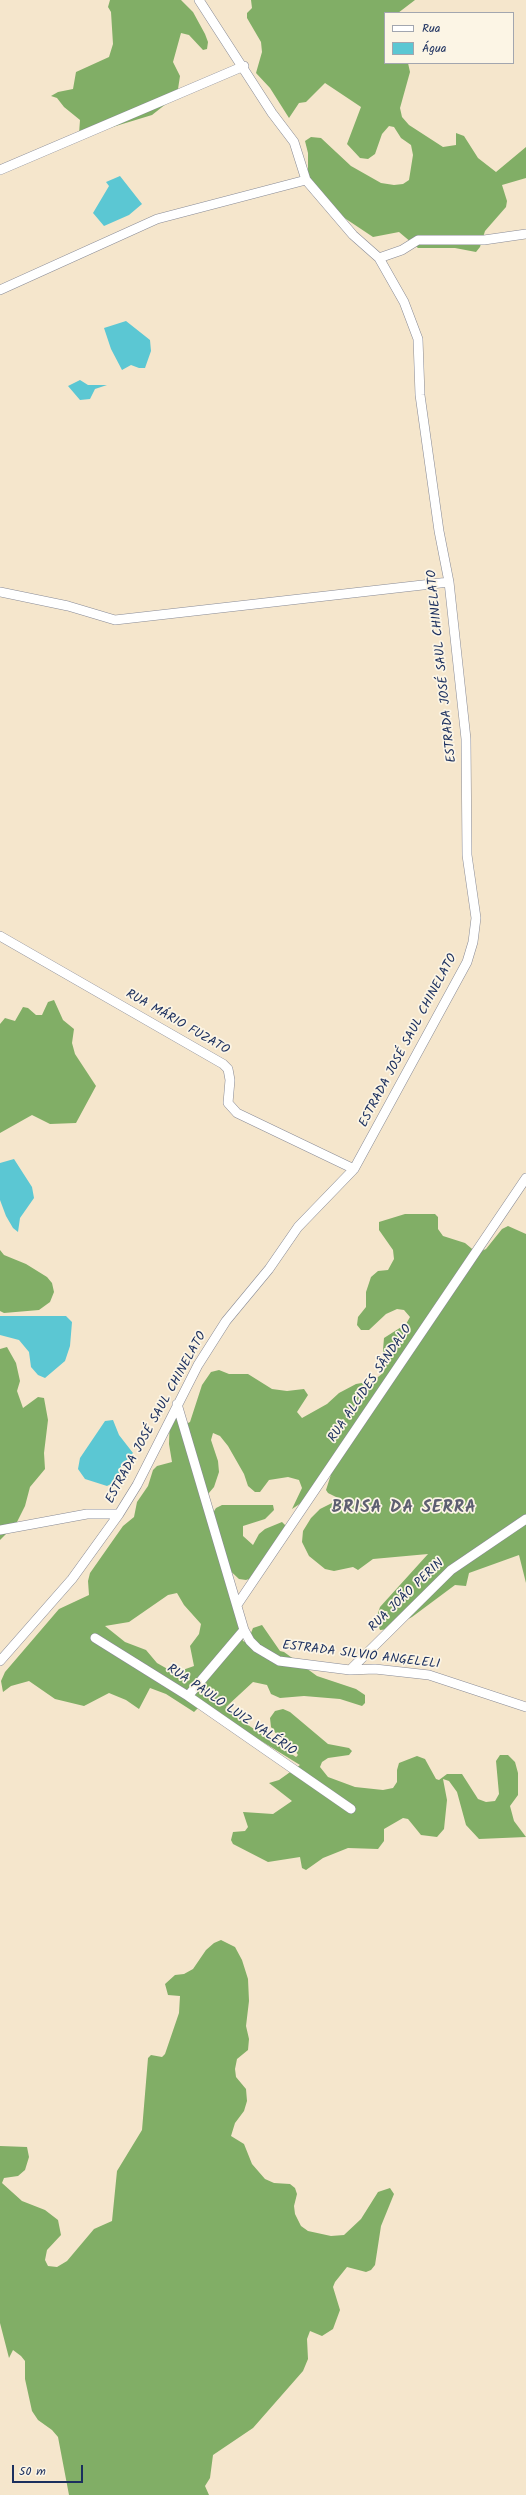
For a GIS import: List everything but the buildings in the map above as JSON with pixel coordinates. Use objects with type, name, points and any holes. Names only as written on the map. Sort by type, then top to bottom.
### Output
[{"type":"street","name":"ESTRADA JOSÉ SAUL CHINELATO","points":[[0,1661],[72,1579],[119,1514],[138,1485],[177,1404],[198,1365],[226,1321],[269,1269],[298,1227],[354,1169],[467,962],[473,942],[476,918],[468,855],[466,739],[449,582],[439,531],[420,395],[418,339],[404,302],[379,258],[353,235],[306,180],[294,142],[272,113],[244,66],[199,0]]},
{"type":"street","points":[[0,170],[244,66]]},
{"type":"street","points":[[0,290],[157,219],[306,180]]},
{"type":"street","points":[[379,258],[402,250],[418,240],[484,240],[526,234]]},
{"type":"street","points":[[0,592],[68,606],[115,620],[449,582]]},
{"type":"street","name":"RUA MÁRIO FUZATO","points":[[0,936],[47,961],[223,1064],[230,1074],[228,1103],[237,1112],[354,1169]]},
{"type":"street","name":"RUA ALCIDES SÂNDALO","points":[[237,1605],[526,1178]]},
{"type":"street","name":"ESTRADA SILVIO ANGELELI","points":[[177,1404],[244,1630],[250,1641],[257,1648],[279,1661],[350,1670],[375,1669],[429,1675],[526,1707]]},
{"type":"street","points":[[0,1530],[87,1514],[119,1514]]},
{"type":"street","name":"RUA JOÃO PERIN","points":[[350,1670],[451,1570],[526,1519]]},
{"type":"street","points":[[188,1696],[244,1630]]},
{"type":"street","name":"RUA PAULO LUIZ VALÉRIO","points":[[95,1638],[188,1696],[351,1809]]},
{"type":"green space","points":[[110,0],[181,0],[193,12],[205,34],[208,42],[207,49],[203,50],[189,35],[181,33],[173,62],[180,76],[178,89],[171,100],[152,115],[83,136],[79,134],[80,120],[64,107],[57,98],[51,96],[58,92],[73,89],[76,72],[109,57],[113,44],[111,12],[108,7]]},
{"type":"green space","points":[[251,0],[415,0],[399,12],[384,12],[384,64],[408,64],[410,72],[400,108],[402,117],[409,125],[443,147],[456,145],[456,133],[464,136],[478,158],[496,172],[526,147],[526,178],[502,185],[507,201],[506,207],[485,231],[480,247],[476,252],[455,248],[418,248],[399,232],[373,237],[340,215],[308,176],[308,153],[305,141],[311,137],[321,138],[351,166],[381,183],[394,185],[403,184],[409,180],[413,155],[411,145],[401,138],[394,127],[389,126],[382,134],[375,154],[368,159],[360,158],[347,144],[361,107],[325,83],[306,102],[299,103],[289,118],[270,88],[256,73],[262,52],[261,42],[247,18],[247,13],[252,8]]},
{"type":"green space","points":[[54,1000],[63,1020],[74,1029],[72,1043],[75,1054],[96,1086],[76,1123],[50,1124],[32,1115],[0,1133],[0,1024],[5,1018],[15,1021],[23,1007],[28,1008],[36,1015],[42,1015],[48,1002]]},
{"type":"green space","points":[[405,1214],[435,1214],[438,1217],[438,1229],[443,1236],[465,1243],[477,1253],[486,1249],[502,1229],[508,1226],[526,1234],[526,1583],[519,1555],[469,1573],[466,1586],[455,1585],[412,1617],[389,1629],[380,1630],[376,1619],[380,1607],[428,1554],[373,1559],[358,1570],[353,1567],[334,1571],[325,1569],[309,1556],[302,1542],[303,1531],[311,1518],[320,1509],[340,1499],[328,1493],[326,1490],[335,1462],[301,1503],[292,1509],[302,1488],[299,1480],[288,1477],[269,1480],[260,1492],[255,1492],[248,1486],[244,1474],[228,1446],[220,1436],[213,1433],[211,1440],[218,1461],[219,1472],[214,1487],[203,1500],[207,1518],[209,1519],[216,1508],[222,1505],[273,1505],[274,1510],[265,1519],[243,1526],[243,1536],[253,1545],[259,1534],[265,1529],[282,1522],[286,1526],[255,1577],[246,1580],[239,1579],[223,1564],[243,1641],[247,1643],[253,1628],[262,1625],[280,1651],[284,1652],[317,1676],[356,1689],[365,1695],[365,1703],[362,1706],[340,1699],[304,1696],[280,1698],[271,1694],[267,1685],[253,1682],[226,1707],[233,1715],[296,1757],[298,1755],[294,1749],[278,1736],[271,1727],[270,1718],[275,1711],[283,1709],[290,1712],[328,1744],[349,1748],[352,1751],[349,1755],[328,1758],[322,1762],[320,1767],[328,1777],[355,1787],[383,1790],[393,1788],[397,1782],[397,1770],[399,1763],[417,1756],[425,1759],[436,1779],[439,1780],[447,1774],[462,1774],[478,1799],[486,1802],[495,1801],[499,1794],[496,1761],[500,1755],[508,1755],[515,1762],[518,1773],[518,1795],[510,1806],[514,1821],[526,1837],[479,1839],[466,1825],[457,1792],[449,1781],[443,1779],[447,1800],[444,1829],[437,1837],[421,1835],[408,1819],[403,1818],[384,1829],[384,1841],[378,1849],[348,1848],[323,1858],[306,1870],[302,1868],[300,1857],[268,1862],[233,1844],[231,1840],[233,1832],[245,1831],[248,1827],[243,1812],[273,1814],[292,1801],[269,1783],[279,1780],[300,1765],[237,1726],[199,1707],[194,1712],[166,1694],[150,1688],[139,1709],[126,1700],[109,1693],[84,1706],[55,1699],[29,1681],[11,1686],[3,1692],[1,1681],[5,1672],[59,1609],[89,1595],[88,1581],[90,1573],[123,1526],[134,1517],[137,1502],[148,1486],[153,1470],[157,1466],[172,1462],[169,1444],[170,1413],[186,1424],[190,1422],[202,1385],[211,1372],[219,1370],[229,1374],[248,1374],[272,1389],[287,1391],[304,1389],[308,1395],[297,1412],[302,1418],[327,1404],[339,1393],[356,1384],[373,1381],[383,1373],[386,1365],[383,1350],[384,1338],[406,1324],[410,1317],[404,1310],[397,1309],[386,1314],[369,1330],[361,1330],[357,1325],[358,1317],[366,1307],[366,1292],[371,1277],[378,1271],[388,1270],[394,1259],[393,1250],[379,1230],[379,1222]],"holes":[[[177,1593],[184,1605],[201,1624],[199,1634],[190,1646],[194,1666],[177,1672],[171,1671],[157,1663],[146,1650],[125,1642],[105,1626],[129,1622],[168,1595]]]},
{"type":"green space","points":[[0,1250],[4,1255],[26,1264],[47,1277],[52,1283],[54,1292],[50,1302],[39,1310],[4,1313],[0,1311]]},
{"type":"green space","points":[[7,1347],[16,1363],[20,1381],[17,1391],[23,1408],[38,1397],[44,1398],[48,1420],[44,1453],[45,1469],[30,1487],[25,1506],[16,1524],[0,1540],[0,1349]]},
{"type":"green space","points":[[221,1940],[235,1947],[242,1960],[248,1979],[249,2001],[246,2026],[249,2039],[248,2050],[237,2059],[235,2069],[236,2077],[246,2089],[247,2101],[244,2111],[235,2123],[231,2136],[244,2144],[252,2164],[265,2179],[274,2183],[290,2184],[295,2188],[297,2194],[294,2206],[295,2214],[301,2226],[308,2231],[331,2236],[344,2235],[361,2219],[378,2192],[390,2188],[394,2194],[381,2226],[375,2265],[371,2270],[366,2272],[347,2267],[335,2282],[333,2287],[340,2310],[333,2329],[322,2336],[310,2331],[307,2339],[308,2359],[303,2371],[253,2428],[213,2455],[210,2478],[205,2486],[209,2495],[69,2495],[58,2437],[52,2430],[38,2420],[32,2411],[25,2379],[25,2361],[13,2350],[9,2358],[0,2323],[0,2146],[27,2147],[29,2157],[25,2170],[18,2176],[4,2178],[2,2183],[22,2201],[45,2210],[58,2220],[61,2235],[47,2250],[45,2260],[48,2266],[57,2267],[67,2261],[94,2229],[112,2221],[117,2171],[142,2130],[148,2058],[151,2055],[162,2057],[165,2054],[179,2013],[180,1996],[168,1995],[165,1984],[175,1975],[184,1974],[193,1969],[206,1950],[214,1943]]},
{"type":"water","points":[[120,176],[142,204],[129,215],[104,226],[93,213],[109,186],[106,182]]},
{"type":"water","points":[[126,321],[150,340],[151,351],[145,368],[139,368],[131,365],[122,370],[111,349],[104,328]]},
{"type":"water","points":[[80,380],[88,385],[107,385],[95,389],[90,399],[80,400],[68,386]]},
{"type":"water","points":[[14,1159],[32,1187],[34,1198],[20,1218],[18,1232],[13,1228],[6,1216],[0,1200],[0,1163]]},
{"type":"water","points":[[0,1316],[66,1316],[72,1322],[70,1346],[65,1361],[45,1378],[38,1375],[31,1367],[29,1352],[19,1340],[0,1335]]},
{"type":"water","points":[[113,1420],[119,1435],[133,1453],[118,1470],[123,1478],[107,1486],[85,1479],[78,1469],[80,1458],[105,1421]]},
{"type":"district","name":"BRISA DA SERRA","points":[[404,1509]]}]
